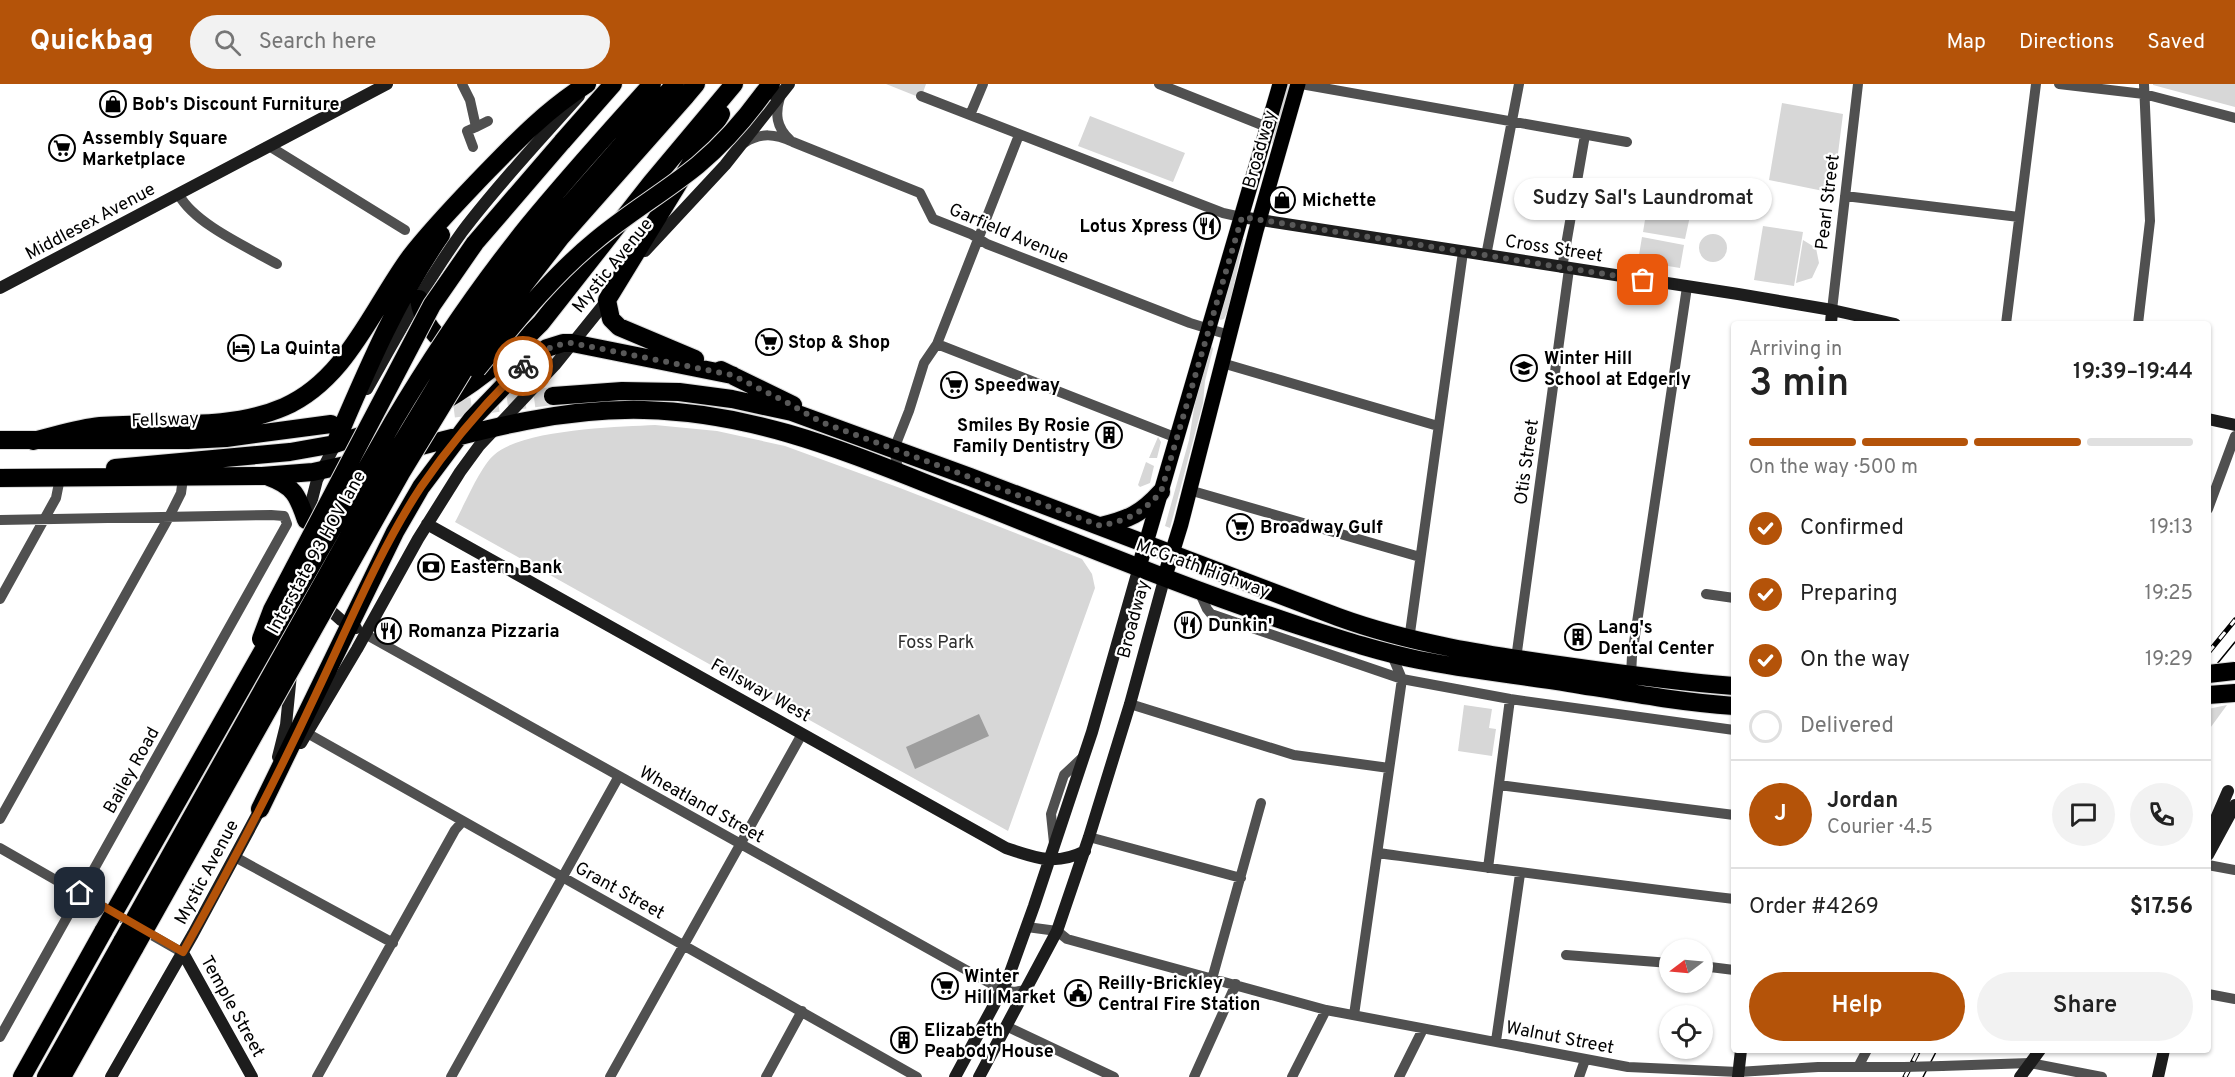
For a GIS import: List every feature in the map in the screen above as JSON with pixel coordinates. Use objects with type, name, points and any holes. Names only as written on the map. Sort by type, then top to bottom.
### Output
[{"type":"highway","points":[[33,441],[98,426],[184,424],[239,419],[270,412],[302,398],[338,366],[397,276],[423,241],[539,119],[589,84]]},
{"type":"highway","points":[[244,686],[272,610],[432,305],[475,243],[613,84]]},
{"type":"highway","points":[[22,1077],[398,414],[434,355],[479,290],[528,226],[652,84]]},
{"type":"highway","name":"Interstate 93 HOV lane","points":[[46,1077],[129,944],[388,466],[455,355],[500,291],[549,228],[675,84]]},
{"type":"highway","points":[[62,1077],[129,944],[468,363],[537,267],[696,84]]},
{"type":"highway","points":[[60,478],[125,466],[271,455],[335,444],[381,430],[431,409],[457,394],[523,341],[557,303],[651,183],[734,84]]},
{"type":"highway","points":[[739,84],[607,300],[611,319],[619,327],[732,375],[821,422]]},
{"type":"highway","points":[[427,430],[522,314],[562,270],[603,234],[684,176],[713,152],[771,92]]},
{"type":"highway","points":[[335,444],[378,345],[407,288],[452,219],[496,162]]},
{"type":"highway","points":[[419,299],[420,313],[427,324],[452,348],[484,363],[503,359]]},
{"type":"highway","points":[[260,809],[409,507],[458,436],[488,400],[536,355],[554,346],[572,343],[732,375]]},
{"type":"highway","name":"McGrath Highway","points":[[553,396],[622,391],[692,394],[766,405],[894,448],[1345,620],[1409,640],[1516,659],[1731,686]]},
{"type":"highway","name":"McGrath Highway","points":[[321,471],[458,436],[562,414],[647,410],[706,415],[757,424],[794,434],[1139,567],[1306,628],[1391,653],[1453,666],[1640,696],[1731,706]]},
{"type":"highway","name":"Fellsway","points":[[0,440],[197,440],[331,424]]},
{"type":"highway","points":[[0,478],[183,478],[267,476],[321,471]]},
{"type":"highway","points":[[267,476],[293,490],[306,520]]},
{"type":"highway","points":[[1101,526],[1122,521],[1137,514],[1161,492]]},
{"type":"highway","points":[[2211,674],[2235,671]]},
{"type":"highway","points":[[2211,695],[2235,693]]},
{"type":"main road","name":"Middlesex Avenue","points":[[0,288],[387,84]]},
{"type":"main road","name":"Mystic Avenue","points":[[260,809],[278,757],[286,725],[306,520],[312,494],[321,471],[419,299],[451,249],[481,208],[589,84]]},
{"type":"main road","name":"Mystic Avenue","points":[[111,1077],[183,952],[260,809],[307,733],[427,524],[470,458],[555,365],[652,241],[742,144],[771,92],[789,84]]},
{"type":"main road","name":"Broadway","points":[[955,1077],[1002,990],[1027,927],[1106,687],[1280,84]]},
{"type":"main road","name":"Broadway","points":[[979,1077],[1057,931],[1085,850],[1130,704],[1190,490],[1259,220],[1300,84]]},
{"type":"main road","name":"Cross Street","points":[[1242,217],[1832,310],[1880,321]]},
{"type":"main road","name":"Pearl Street","points":[[1831,321],[1832,310]]},
{"type":"main road","points":[[2211,420],[2235,425]]},
{"type":"main road","name":"Fellsway West","points":[[427,524],[1006,848],[1049,860],[1068,858],[1085,850]]},
{"type":"main road","points":[[302,562],[308,582],[318,598],[332,613],[365,634]]},
{"type":"main road","points":[[2211,815],[2232,786]]},
{"type":"main road","points":[[2211,831],[2232,786]]},
{"type":"main road","points":[[2211,849],[2235,805]]},
{"type":"main road","name":"Temple Street","points":[[183,952],[252,1077]]},
{"type":"main road","points":[[969,1051],[987,1061]]},
{"type":"main road","points":[[1738,1075],[1741,1053]]},
{"type":"main road","points":[[2020,1077],[2038,1053]]},
{"type":"main road","points":[[2158,1077],[2163,1053]]},
{"type":"street","points":[[462,84],[470,100],[476,127]]},
{"type":"street","points":[[970,115],[982,84]]},
{"type":"street","points":[[1158,84],[1267,127]]},
{"type":"street","points":[[1300,84],[1628,142]]},
{"type":"street","points":[[1486,256],[1519,84]]},
{"type":"street","name":"Pearl Street","points":[[1832,310],[1858,84]]},
{"type":"street","points":[[2006,321],[2036,84]]},
{"type":"street","points":[[2059,84],[2144,89],[2235,118]]},
{"type":"street","points":[[2138,321],[2151,205],[2144,89]]},
{"type":"street","points":[[771,92],[777,118],[784,134],[793,142]]},
{"type":"street","points":[[921,96],[1223,213],[1242,217]]},
{"type":"street","points":[[473,147],[467,131],[488,121]]},
{"type":"street","name":"Garfield Avenue","points":[[742,144],[760,135],[782,137],[920,193],[931,218],[1079,280],[1229,335]]},
{"type":"street","points":[[899,473],[894,448],[909,411],[924,363],[937,344],[1019,135]]},
{"type":"street","name":"Otis Street","points":[[1516,659],[1565,268],[1585,135]]},
{"type":"street","points":[[269,146],[405,230]]},
{"type":"street","points":[[179,195],[184,204],[198,218],[277,264]]},
{"type":"street","points":[[1845,196],[2019,217]]},
{"type":"street","points":[[1409,640],[1464,252]]},
{"type":"street","points":[[1631,675],[1687,287]]},
{"type":"street","points":[[937,344],[1177,438]]},
{"type":"street","points":[[1222,363],[1438,426]]},
{"type":"street","points":[[2211,501],[2235,436]]},
{"type":"street","points":[[0,599],[57,495],[60,478]]},
{"type":"street","points":[[0,819],[169,517],[182,490],[183,478]]},
{"type":"street","points":[[1190,490],[1420,557]]},
{"type":"street","name":"Bailey Road","points":[[0,1037],[285,530],[286,518],[271,515],[169,517]]},
{"type":"street","points":[[0,520],[169,517]]},
{"type":"street","points":[[1197,588],[1207,609],[1212,614],[1402,680],[1510,699],[1731,730]]},
{"type":"street","points":[[1706,594],[1731,598]]},
{"type":"street","name":"Wheatland Street","points":[[365,634],[1002,990],[1014,992],[1026,990]]},
{"type":"street","points":[[1354,1015],[1402,680],[1391,653]]},
{"type":"street","points":[[1488,868],[1510,699]]},
{"type":"street","points":[[1130,704],[1294,755],[1389,768]]},
{"type":"street","name":"Grant Street","points":[[307,733],[917,1077]]},
{"type":"street","points":[[610,1077],[802,734]]},
{"type":"street","points":[[451,1077],[620,776]]},
{"type":"street","points":[[1499,785],[1731,815]]},
{"type":"street","points":[[1212,979],[1261,803]]},
{"type":"street","points":[[317,1077],[455,830],[463,821]]},
{"type":"street","points":[[1089,837],[1241,878]]},
{"type":"street","points":[[0,848],[183,952]]},
{"type":"street","points":[[1378,853],[1520,874],[1731,899]]},
{"type":"street","points":[[235,857],[393,943]]},
{"type":"street","points":[[2211,866],[2235,870]]},
{"type":"street","points":[[1496,1041],[1520,874]]},
{"type":"street","name":"Walnut Street","points":[[1027,927],[1057,931],[1067,939],[1326,1010],[1585,1060],[1738,1075],[1818,1067],[2030,1063],[2102,1077]]},
{"type":"street","points":[[1566,955],[1659,962]]},
{"type":"street","points":[[1713,967],[1731,970]]},
{"type":"street","points":[[1194,1077],[1236,984]]},
{"type":"street","points":[[2211,995],[2235,999]]},
{"type":"street","points":[[1292,1077],[1326,1010]]},
{"type":"street","points":[[766,1077],[802,1011]]},
{"type":"street","points":[[1006,1026],[1114,1077]]},
{"type":"street","points":[[1399,1077],[1423,1029]]},
{"type":"street","points":[[1858,1067],[1865,1053]]},
{"type":"street","points":[[1579,1077],[1585,1060]]},
{"type":"green space","points":[[886,84],[926,84],[921,98]]},
{"type":"green space","points":[[1286,84],[1291,84],[1273,144],[1272,143]]},
{"type":"green space","points":[[2235,84],[2235,107],[2153,85]]},
{"type":"green space","points":[[1782,103],[1843,114],[1833,193],[1769,180]]},
{"type":"green space","points":[[1090,116],[1185,153],[1173,182],[1078,146]]},
{"type":"green space","points":[[1647,208],[1690,216],[1685,239],[1643,232]]},
{"type":"green space","points":[[1763,226],[1803,232],[1794,286],[1754,280]]},
{"type":"green space","points":[[1713,234],[1723,238],[1727,248],[1723,258],[1713,262],[1703,258],[1699,248],[1703,238]]},
{"type":"green space","points":[[1642,237],[1684,245],[1680,268],[1638,261]]},
{"type":"green space","points":[[1242,239],[1244,239],[1229,308],[1224,319],[1220,320],[1218,318]]},
{"type":"green space","points":[[1803,240],[1816,248],[1819,263],[1812,278],[1796,283]]},
{"type":"green space","points":[[1212,346],[1203,403],[1170,528],[1165,526],[1189,440],[1196,396]]},
{"type":"green space","name":"Foss Park","points":[[655,425],[717,431],[785,446],[1082,559],[1092,574],[1095,588],[1008,831],[455,522],[483,468],[494,455],[507,446],[571,431]]},
{"type":"green space","points":[[1158,437],[1161,442],[1157,458],[1149,458]]},
{"type":"green space","points":[[1146,462],[1154,466],[1150,483],[1140,487],[1138,485]]},
{"type":"green space","points":[[1464,705],[1492,709],[1489,728],[1496,729],[1492,756],[1458,751]]},
{"type":"green space","points":[[2227,705],[2211,727],[2211,708]]},
{"type":"shaded area","points":[[979,714],[989,736],[915,769],[906,747]]},
{"type":"tunnel","points":[[427,412],[553,396]]},
{"type":"tram line","points":[[2211,671],[2235,642]]},
{"type":"tram line","points":[[1923,1077],[1935,1053]]},
{"type":"railway","points":[[2211,649],[2235,620]]},
{"type":"railway","points":[[1905,1077],[1917,1053]]},
{"type":"way so far","points":[[523,366],[544,350],[563,343],[572,343],[732,375],[821,422],[1101,526],[1129,519],[1151,503],[1161,492],[1242,217],[1643,280]]},
{"type":"place","name":"Bob's Discount Furniture","points":[[113,104]]},
{"type":"place","name":"Assembly Square Marketplace","points":[[62,148]]},
{"type":"place","name":"Michette","points":[[1282,200]]},
{"type":"place","name":"Lotus Xpress","points":[[1207,226]]},
{"type":"place","name":"Sudzy Sal's Laundromat","points":[[1643,280]]},
{"type":"place","name":"Stop & Shop","points":[[769,342]]},
{"type":"place","name":"La Quinta","points":[[241,348]]},
{"type":"place","name":"Winter Hill School at Edgerly","points":[[1524,368]]},
{"type":"place","name":"Speedway","points":[[954,385]]},
{"type":"place","name":"Smiles By Rosie Family Dentistry","points":[[1109,435]]},
{"type":"place","name":"Broadway Gulf","points":[[1240,527]]},
{"type":"place","name":"Eastern Bank","points":[[431,567]]},
{"type":"place","name":"Dunkin'","points":[[1188,625]]},
{"type":"place","name":"Romanza Pizzaria","points":[[388,631]]},
{"type":"place","name":"Lang's Dental Center","points":[[1578,637]]},
{"type":"place","name":"Winter Hill Market","points":[[945,986]]},
{"type":"place","name":"Reilly-Brickley Central Fire Station","points":[[1078,993]]},
{"type":"place","name":"Elizabeth Peabody House","points":[[904,1040]]},
{"type":"route","points":[[80,893],[183,952],[260,809],[369,584],[409,507],[458,436],[488,400],[523,366]]}]
